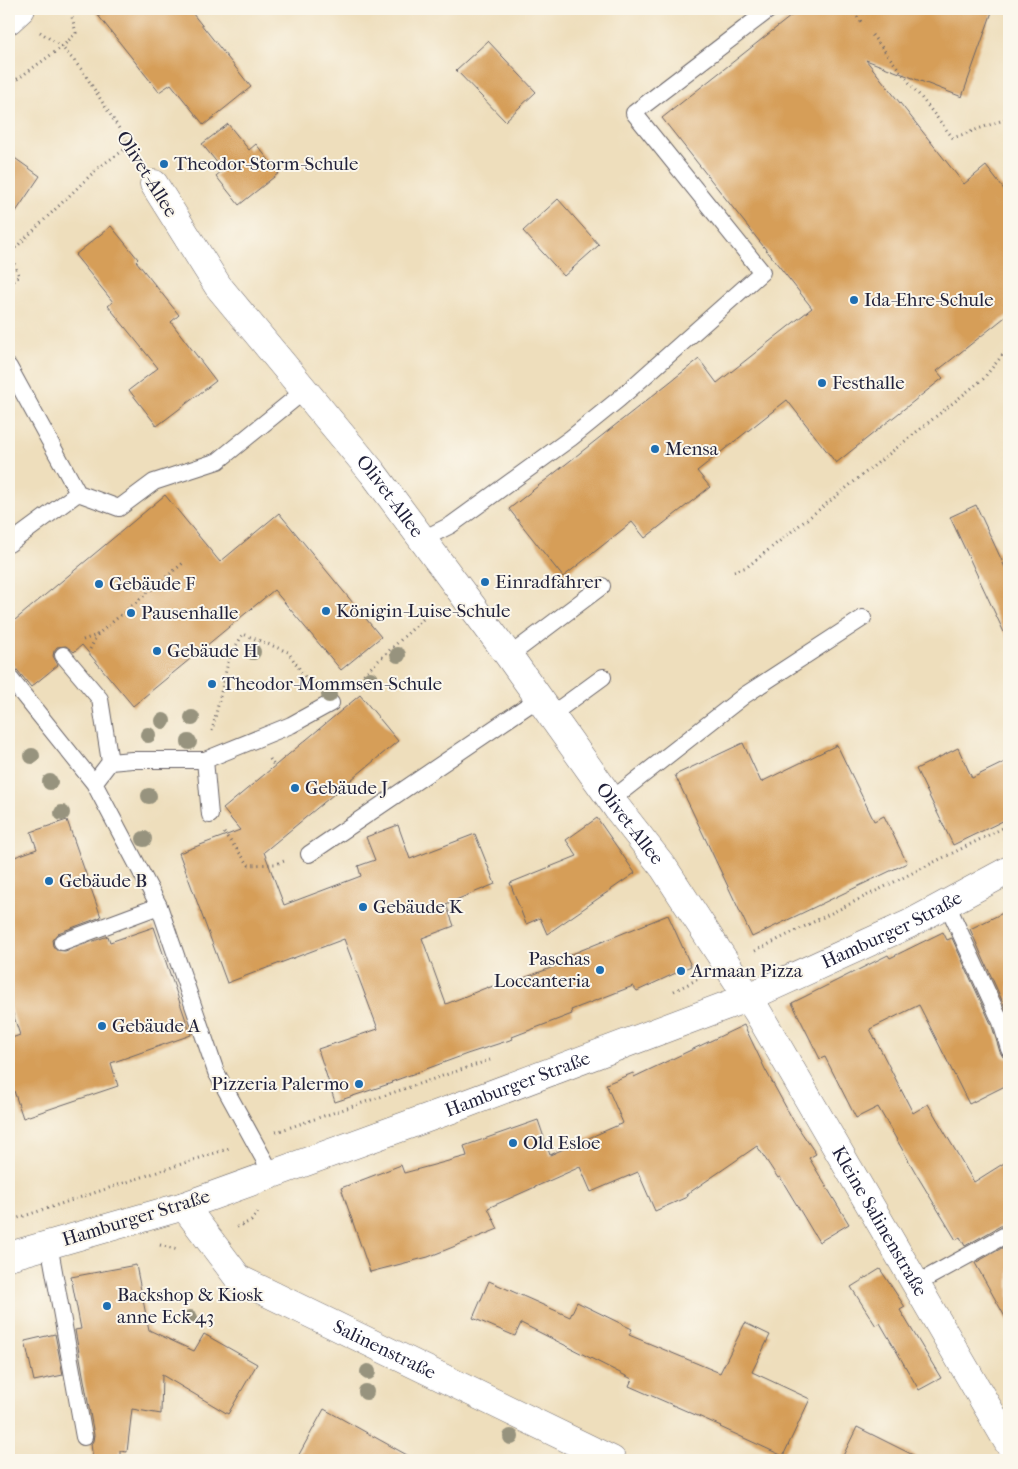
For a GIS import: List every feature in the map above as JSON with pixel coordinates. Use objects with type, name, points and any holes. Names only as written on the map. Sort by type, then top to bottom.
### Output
[{"type":"street","name":"Olivet-Allee","points":[[154,184],[218,286],[372,473],[509,656],[612,800],[664,868],[748,997]]},
{"type":"street","name":"Hamburger Straße","points":[[9,1256],[184,1206],[452,1109],[748,997],[909,924],[1009,870]]},
{"type":"street","name":"Kleine Salinenstraße","points":[[748,997],[1009,1444]]},
{"type":"street","name":"Salinenstraße","points":[[184,1206],[239,1279],[612,1460]]},
{"type":"lane","points":[[421,540],[450,525],[571,438],[619,399],[762,272],[634,114],[770,9]]},
{"type":"lane","points":[[9,367],[78,493],[119,508],[154,482],[218,461],[304,390]]},
{"type":"lane","points":[[9,544],[78,493]]},
{"type":"lane","points":[[509,656],[602,586]]},
{"type":"lane","points":[[612,800],[745,695],[863,618]]},
{"type":"lane","points":[[63,655],[100,699],[110,762],[94,783]]},
{"type":"lane","points":[[9,677],[94,783],[159,906],[216,1072],[272,1174]]},
{"type":"lane","points":[[309,854],[545,707],[603,677]]},
{"type":"lane","points":[[110,762],[132,760],[205,760],[291,725],[328,705]]},
{"type":"lane","points":[[205,760],[210,815]]},
{"type":"lane","points":[[947,904],[1001,1022],[1009,1049]]},
{"type":"lane","points":[[62,942],[159,906]]},
{"type":"lane","points":[[916,1284],[1009,1233]]},
{"type":"lane","points":[[49,1244],[84,1437]]},
{"type":"path","points":[[9,86],[62,47],[76,33],[70,9]]},
{"type":"path","points":[[851,9],[862,24]]},
{"type":"path","name":"Olivet-Allee","points":[[13,13],[62,47],[82,70],[154,184]]},
{"type":"path","points":[[872,35],[953,138],[1009,118]]},
{"type":"path","points":[[9,284],[19,276],[10,253],[99,167],[130,146]]},
{"type":"path","points":[[734,571],[747,567],[983,379],[1009,347]]},
{"type":"path","points":[[80,641],[97,635],[183,563]]},
{"type":"path","points":[[364,675],[457,587]]},
{"type":"path","points":[[205,760],[229,658],[242,634],[288,652],[328,705]]},
{"type":"path","points":[[210,815],[249,865],[276,864]]},
{"type":"path","points":[[674,991],[1009,825]]},
{"type":"path","points":[[9,1221],[498,1057]]},
{"type":"building","points":[[93,9],[189,9],[251,87],[204,125],[171,84],[159,92]]},
{"type":"building","name":"Ida-Ehre-Schule","points":[[800,9],[993,9],[962,97],[866,60],[964,184],[986,166],[1009,196],[1009,314],[937,371],[943,378],[836,463],[787,400],[697,471],[710,487],[645,538],[632,522],[563,577],[509,509],[699,359],[717,383],[812,308],[662,118]]},
{"type":"building","points":[[488,41],[536,92],[505,121],[456,70]]},
{"type":"building","points":[[228,124],[249,150],[256,144],[279,173],[239,205],[216,176],[223,170],[202,144]]},
{"type":"building","points":[[9,154],[40,176],[9,222]]},
{"type":"building","points":[[558,199],[599,245],[564,276],[523,231]]},
{"type":"building","points":[[111,226],[179,315],[171,322],[216,381],[157,426],[129,390],[158,368],[108,306],[113,302],[75,255]]},
{"type":"building","points":[[165,495],[220,562],[279,513],[381,637],[341,670],[274,590],[133,706],[82,645],[74,652],[66,646],[57,647],[53,656],[58,665],[31,687],[9,660],[9,625]]},
{"type":"building","points":[[976,505],[1009,576],[1009,643],[950,517]]},
{"type":"building","points":[[360,695],[398,741],[264,852],[284,905],[361,876],[358,866],[375,860],[366,837],[398,825],[410,859],[475,834],[495,884],[446,904],[454,926],[422,938],[446,1004],[488,987],[493,986],[494,989],[559,965],[557,960],[668,915],[691,966],[637,991],[633,986],[571,1010],[572,1014],[512,1037],[513,1039],[335,1102],[318,1049],[378,1029],[344,939],[227,983],[179,853],[240,830],[223,809]]},
{"type":"building","points":[[743,743],[761,782],[837,745],[874,821],[884,816],[907,863],[752,937],[675,775]]},
{"type":"building","points":[[958,748],[972,778],[1009,760],[1009,818],[953,845],[916,769]]},
{"type":"building","points":[[597,818],[635,873],[547,934],[540,918],[526,924],[510,883],[577,856],[566,840]]},
{"type":"building","points":[[67,820],[101,917],[58,933],[52,940],[53,946],[56,950],[65,951],[108,936],[110,942],[154,927],[191,1035],[111,1063],[118,1086],[23,1118],[14,1091],[9,1093],[9,1039],[20,1035],[9,1002],[9,859],[37,849],[31,832]]},
{"type":"building","points":[[1009,910],[1009,1016],[970,929]]},
{"type":"building","points":[[943,932],[947,940],[952,938],[992,1026],[1000,1052],[1003,1057],[1009,1059],[1009,1084],[969,1104],[919,1005],[870,1029],[913,1113],[928,1104],[974,1182],[1009,1160],[1009,1223],[965,1246],[960,1237],[956,1240],[878,1107],[856,1118],[825,1057],[820,1059],[792,1003],[888,955],[890,958]]},
{"type":"building","points":[[744,1025],[765,1069],[793,1120],[816,1154],[809,1158],[849,1224],[819,1242],[780,1177],[778,1178],[757,1146],[686,1195],[687,1197],[655,1211],[638,1172],[591,1192],[580,1167],[488,1208],[498,1229],[428,1257],[370,1272],[341,1188],[401,1165],[404,1173],[467,1156],[464,1146],[538,1120],[550,1155],[623,1123],[606,1084],[633,1073],[634,1077]]},
{"type":"building","points":[[1009,1244],[1009,1324],[975,1263]]},
{"type":"building","points":[[136,1265],[149,1330],[194,1351],[204,1334],[257,1364],[228,1414],[162,1375],[161,1414],[132,1409],[127,1452],[120,1451],[120,1460],[93,1460],[91,1444],[94,1435],[75,1330],[81,1329],[71,1277]]},
{"type":"building","points":[[880,1269],[905,1307],[900,1310],[941,1378],[919,1390],[880,1323],[876,1326],[851,1287]]},
{"type":"building","points":[[489,1281],[570,1317],[577,1302],[632,1329],[629,1335],[720,1373],[745,1323],[770,1335],[752,1372],[810,1399],[783,1456],[721,1426],[629,1386],[632,1379],[521,1323],[515,1336],[473,1318]]},
{"type":"building","points":[[55,1334],[63,1375],[34,1381],[25,1341]]},
{"type":"building","points":[[324,1409],[416,1460],[296,1460]]},
{"type":"building","points":[[857,1427],[923,1460],[841,1460]]},
{"type":"place","name":"Theodor-Storm-Schule","points":[[164,164]]},
{"type":"place","name":"Ida-Ehre-Schule","points":[[854,300]]},
{"type":"place","name":"Festhalle","points":[[822,383]]},
{"type":"place","name":"Mensa","points":[[655,449]]},
{"type":"place","name":"Einradfahrer","points":[[485,582]]},
{"type":"place","name":"Gebäude F","points":[[99,584]]},
{"type":"place","name":"Königin-Luise-Schule","points":[[326,611]]},
{"type":"place","name":"Pausenhalle","points":[[131,613]]},
{"type":"place","name":"Gebäude H","points":[[157,651]]},
{"type":"place","name":"Theodor-Mommsen-Schule","points":[[212,684]]},
{"type":"place","name":"Gebäude J","points":[[295,788]]},
{"type":"place","name":"Gebäude B","points":[[49,881]]},
{"type":"place","name":"Gebäude K","points":[[363,907]]},
{"type":"place","name":"Paschas Loccanteria","points":[[600,970]]},
{"type":"place","name":"Armaan Pizza","points":[[681,971]]},
{"type":"place","name":"Gebäude A","points":[[102,1026]]},
{"type":"place","name":"Pizzeria Palermo","points":[[359,1084]]},
{"type":"place","name":"Old Esloe","points":[[513,1143]]},
{"type":"place","name":"Backshop & Kiosk anne Eck 43","points":[[107,1306]]}]
